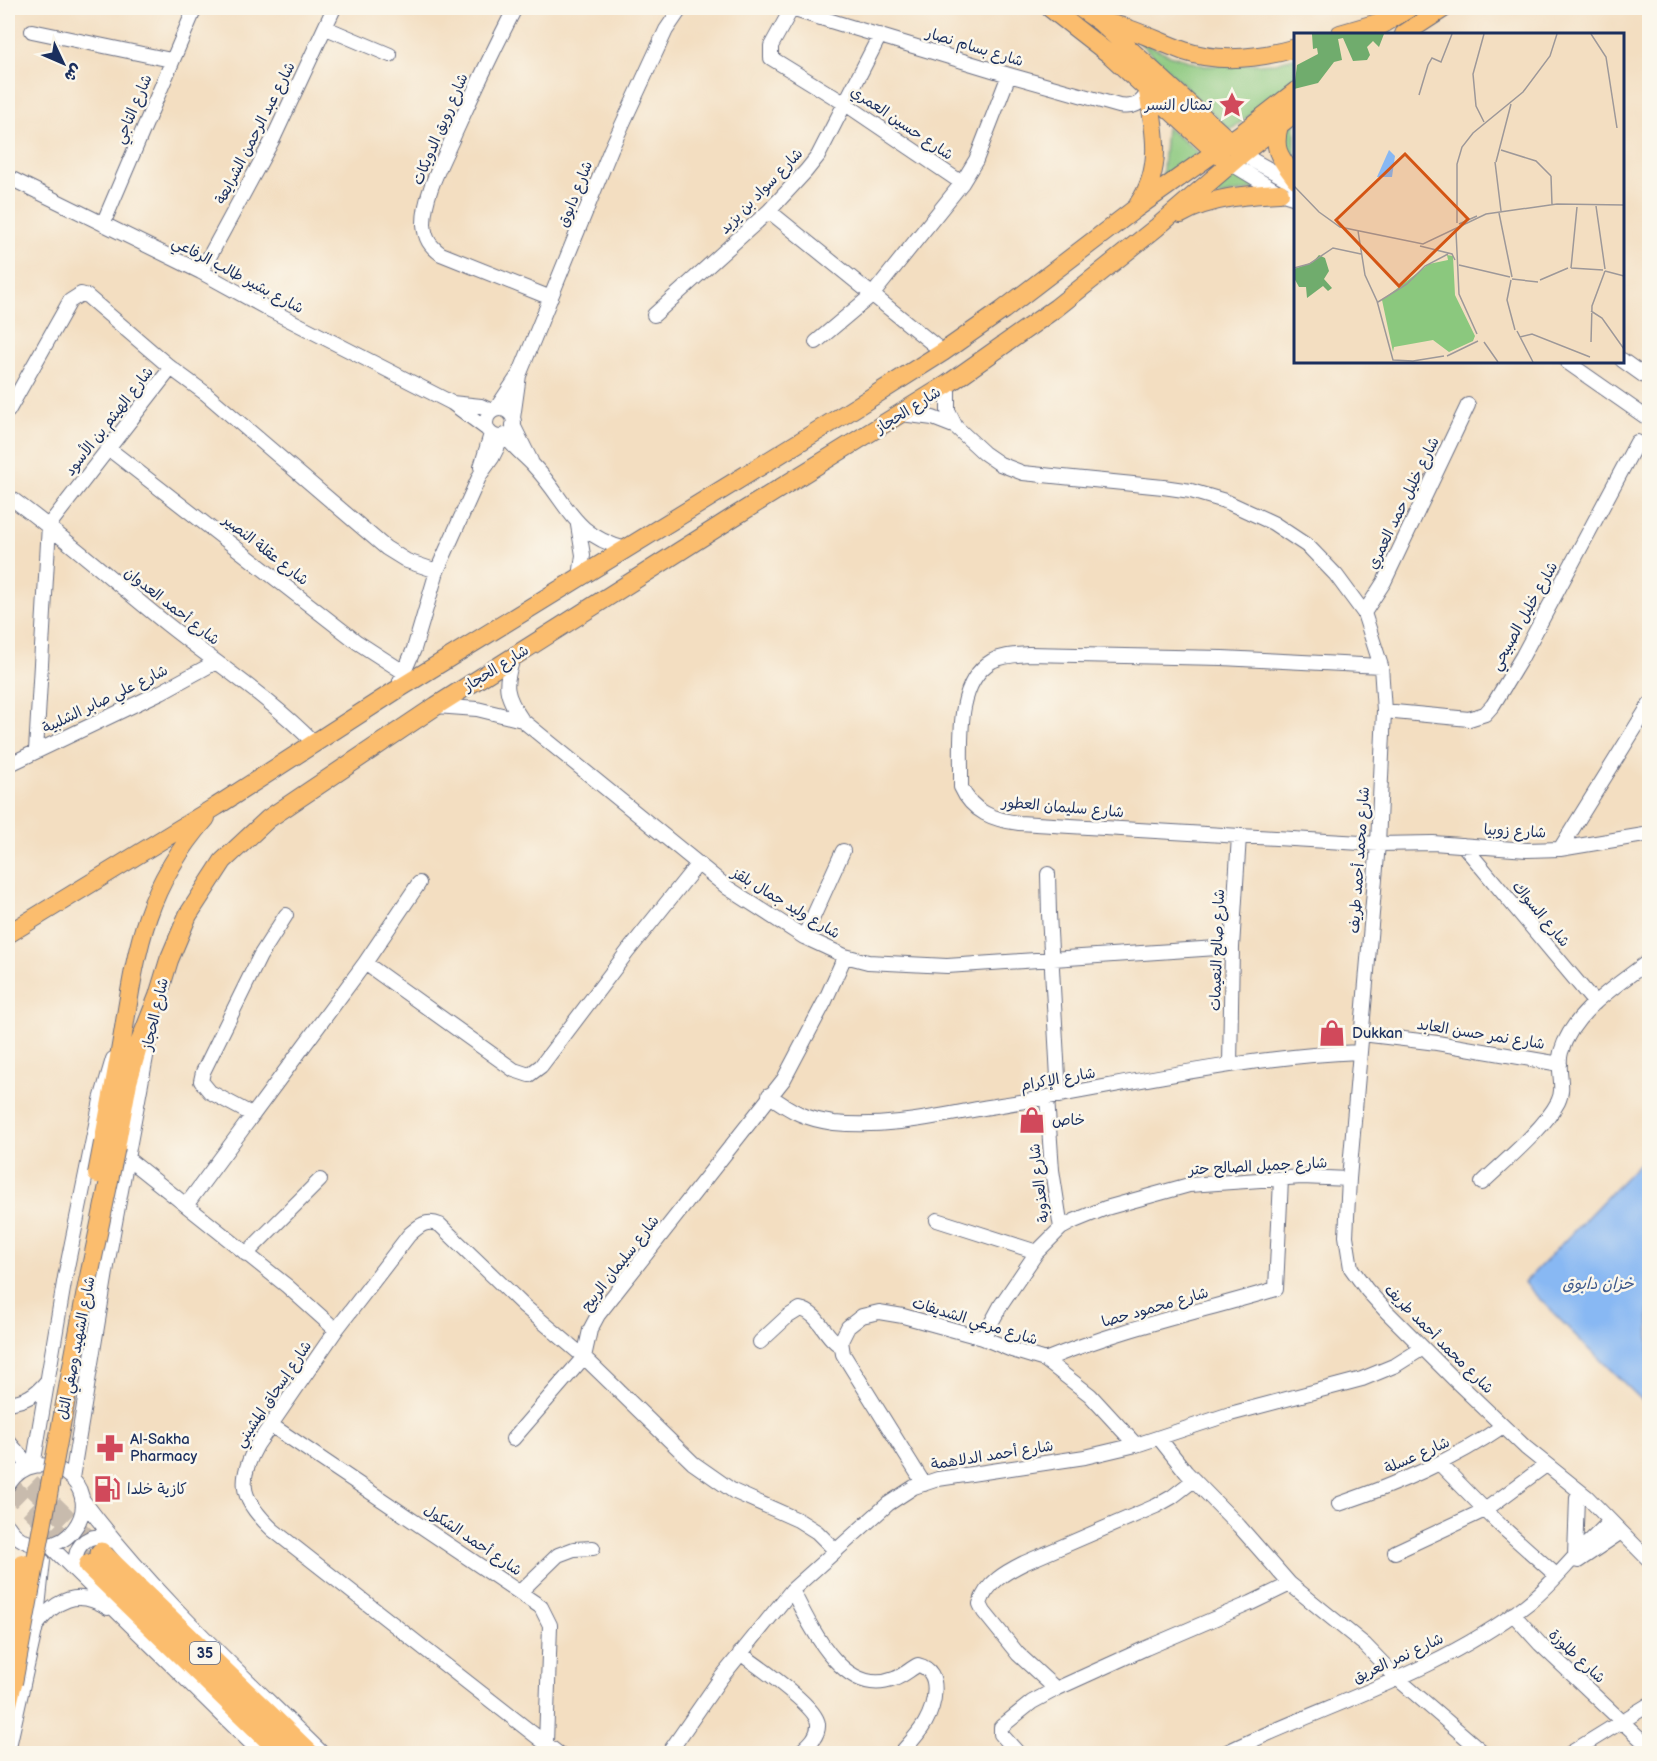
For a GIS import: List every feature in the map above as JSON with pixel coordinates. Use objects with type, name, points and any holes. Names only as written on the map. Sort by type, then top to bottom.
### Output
[{"type":"highway","name":"35","points":[[96,1558],[284,1754]]},
{"type":"highway","name":"35","points":[[96,1558],[309,1754]]},
{"type":"main road","points":[[1050,8],[1101,47],[1213,152]]},
{"type":"main road","points":[[1080,8],[1100,22],[1234,152]]},
{"type":"main road","points":[[1370,33],[1408,8]]},
{"type":"main road","points":[[1406,33],[1444,8]]},
{"type":"main road","points":[[1343,33],[1388,20]]},
{"type":"main road","points":[[1100,22],[1118,24],[1186,51],[1211,57],[1257,56],[1294,48]]},
{"type":"main road","points":[[1135,208],[1145,195],[1156,162],[1155,129],[1148,92]]},
{"type":"main road","name":"شارع الحجاز","points":[[158,996],[169,960],[188,915],[206,885],[232,851],[277,812],[435,706],[948,384],[1056,308],[1156,228],[1294,93]]},
{"type":"main road","name":"شارع الحجاز","points":[[8,934],[217,806],[395,691],[845,414],[1003,310],[1135,208],[1213,152],[1234,152],[1294,114]]},
{"type":"main road","points":[[1156,228],[1196,206],[1292,182],[1277,152],[1276,137],[1279,125]]},
{"type":"main road","name":"شارع الحجاز","points":[[123,1035],[132,972],[146,918],[156,893],[179,852],[217,806]]},
{"type":"main road","name":"شارع الشهيد وصفي التل","points":[[8,1704],[86,1291],[134,1062],[158,996]]},
{"type":"main road","name":"شارع الشهيد وصفي التل","points":[[8,1639],[116,1149],[123,1035]]},
{"type":"street","name":"شارع التاجي","points":[[103,224],[195,8]]},
{"type":"street","name":"شارع عبد الرحمن الشرايعة","points":[[201,272],[273,139],[334,8]]},
{"type":"street","name":"شارع رويق الدويكات","points":[[515,8],[436,176],[427,206],[424,222],[425,233],[432,248],[441,254],[551,298]]},
{"type":"street","name":"شارع دابوق","points":[[666,30],[672,8]]},
{"type":"street","name":"شارع دابوق","points":[[520,373],[486,421],[502,429],[520,373],[611,149],[666,30],[681,8]]},
{"type":"street","name":"شارع بسام نصار","points":[[790,8],[1009,75],[1126,107],[1139,105],[1148,92]]},
{"type":"street","name":"شارع حسين العمري","points":[[790,8],[771,46],[771,58],[844,103],[962,183],[979,152],[1009,75]]},
{"type":"street","points":[[326,28],[390,55]]},
{"type":"street","points":[[32,31],[171,60]]},
{"type":"street","name":"شارع سواد بن يزيد","points":[[654,315],[769,211],[806,171],[818,156],[880,35]]},
{"type":"street","points":[[1234,152],[1292,182]]},
{"type":"street","name":"شارع بشير طالب الرفاعي","points":[[8,177],[201,272],[282,317],[502,429],[515,449],[533,465],[578,525],[597,538],[626,549]]},
{"type":"street","points":[[816,342],[873,294],[962,183]]},
{"type":"street","points":[[769,211],[943,351]]},
{"type":"street","points":[[8,411],[70,301],[81,294],[94,301],[171,368]]},
{"type":"street","points":[[1624,361],[1650,380]]},
{"type":"street","points":[[1568,363],[1650,420]]},
{"type":"street","name":"شارع الهيثم بن الأسود","points":[[49,525],[171,368],[205,393],[386,548],[407,561],[437,571]]},
{"type":"street","points":[[948,384],[948,411],[956,427]]},
{"type":"street","name":"شارع بشير طالب الرفاعي","points":[[452,403],[506,410],[502,429]]},
{"type":"street","name":"شارع خليل حمد العمري","points":[[1364,613],[1384,582],[1468,405]]},
{"type":"street","name":"شارع محمد أحمد طريف","points":[[901,414],[933,418],[956,427],[984,453],[1000,464],[1023,473],[1115,481],[1191,491],[1249,511],[1273,523],[1309,548],[1336,576],[1364,613],[1381,666],[1384,711],[1378,843],[1349,1179],[1346,1236],[1351,1268],[1374,1298],[1503,1426],[1575,1492],[1587,1497],[1650,1571]]},
{"type":"street","points":[[395,691],[405,674],[425,617],[437,571],[502,429]]},
{"type":"street","name":"شارع خليل الصبيحي","points":[[1384,711],[1469,719],[1477,718],[1490,710],[1522,657],[1637,442]]},
{"type":"street","name":"شارع عقلة النصير","points":[[109,449],[357,642],[405,674]]},
{"type":"street","name":"شارع أحمد العدوان","points":[[8,496],[49,525],[123,589],[290,719],[314,743]]},
{"type":"street","points":[[36,751],[49,525]]},
{"type":"street","name":"شارع بشير طالب الرفاعي","points":[[578,525],[583,555],[580,577]]},
{"type":"street","name":"شارع سليمان العطور","points":[[1378,843],[1002,821],[980,811],[966,799],[961,787],[964,703],[972,684],[983,668],[1002,657],[1028,654],[1222,658],[1381,666]]},
{"type":"street","name":"شارع وليد جمال بلقز","points":[[514,656],[507,678],[507,690],[512,705],[522,720],[697,865],[736,894],[827,949],[868,963],[925,966],[1232,947]]},
{"type":"street","name":"شارع علي صابر الشلبية","points":[[8,765],[161,692],[216,662]]},
{"type":"street","points":[[1560,849],[1645,719],[1650,704]]},
{"type":"street","name":"شارع وليد جمال بلقز","points":[[435,706],[477,709],[522,720]]},
{"type":"street","name":"شارع زوبيا","points":[[1378,843],[1463,845],[1527,850],[1560,849],[1650,834]]},
{"type":"street","name":"شارع صالح النعيمات","points":[[1230,1065],[1232,947],[1239,836]]},
{"type":"street","name":"شارع السواك","points":[[1463,845],[1595,1003]]},
{"type":"street","points":[[804,937],[843,851]]},
{"type":"street","points":[[364,963],[514,1070],[529,1075],[541,1066],[697,865]]},
{"type":"street","name":"شارع العذوبة","points":[[1048,874],[1053,1097],[1052,1170],[1061,1228]]},
{"type":"street","points":[[187,1204],[364,963],[419,883]]},
{"type":"street","points":[[253,1115],[210,1092],[201,1081],[203,1072],[260,956],[286,915]]},
{"type":"street","name":"شارع سليمان الربيح","points":[[584,1357],[590,1330],[598,1315],[784,1078],[833,985],[845,956]]},
{"type":"street","name":"شارع نمر حسن العابد","points":[[1482,1183],[1553,1111],[1562,1090],[1560,1054],[1582,1016],[1650,960]]},
{"type":"street","name":"شارع نمر حسن العابد","points":[[1362,1034],[1437,1043],[1560,1064]]},
{"type":"street","name":"شارع الحجاز","points":[[32,1466],[65,1277],[101,1100],[109,1068],[123,1035]]},
{"type":"street","name":"شارع الإكرام","points":[[769,1095],[793,1113],[805,1117],[855,1124],[904,1121],[1230,1065],[1291,1057],[1359,1052]]},
{"type":"street","points":[[116,1149],[299,1296],[336,1330]]},
{"type":"street","points":[[72,1478],[116,1149]]},
{"type":"street","name":"شارع جميل الصالح حتر","points":[[983,1338],[1001,1305],[1036,1252],[1061,1228],[1074,1221],[1106,1208],[1176,1187],[1302,1177],[1349,1179]]},
{"type":"street","name":"شارع محمود حصا","points":[[1045,1360],[1068,1350],[1276,1289],[1281,1179]]},
{"type":"street","points":[[246,1254],[320,1180]]},
{"type":"street","points":[[937,1220],[1036,1252]]},
{"type":"street","name":"شارع إسحاق المشيني","points":[[560,1754],[273,1530],[259,1517],[247,1497],[244,1475],[250,1457],[336,1330],[409,1235],[425,1222],[440,1225],[524,1305],[584,1357]]},
{"type":"street","points":[[760,1342],[787,1317],[800,1309],[809,1311],[841,1346],[849,1364],[924,1484]]},
{"type":"street","name":"شارع مرعي الشديفات","points":[[841,1346],[844,1333],[854,1321],[862,1316],[879,1312],[903,1316],[983,1338],[1045,1360],[1090,1395],[1136,1445]]},
{"type":"street","name":"شارع أحمد الدلاهمة","points":[[668,1754],[740,1653],[792,1590],[888,1504],[914,1487],[954,1476],[1084,1457],[1136,1445],[1230,1414],[1362,1379],[1388,1369],[1423,1348]]},
{"type":"street","points":[[513,1439],[584,1357],[693,1463],[733,1491],[798,1520],[817,1532],[835,1550]]},
{"type":"street","points":[[8,1403],[28,1398],[39,1391],[47,1381]]},
{"type":"street","points":[[39,1426],[48,1438],[64,1440],[77,1432],[81,1420]]},
{"type":"street","name":"شارع أحمد الشكول","points":[[271,1425],[541,1607],[550,1625],[546,1743]]},
{"type":"street","name":"شارع عسلة","points":[[1339,1504],[1440,1464],[1478,1444],[1503,1426]]},
{"type":"street","points":[[1159,1438],[1194,1480],[1239,1526],[1290,1584],[1365,1645],[1398,1679],[1485,1754]]},
{"type":"street","points":[[8,1441],[32,1466]]},
{"type":"street","points":[[1440,1464],[1485,1510],[1557,1576]]},
{"type":"street","points":[[1395,1552],[1485,1510],[1546,1465]]},
{"type":"street","points":[[8,1485],[19,1473],[32,1466],[54,1467],[72,1478],[82,1499],[96,1558],[120,1615]]},
{"type":"street","points":[[1056,1689],[1018,1654],[984,1612],[980,1604],[986,1590],[1005,1573],[1156,1506],[1194,1480]]},
{"type":"street","points":[[1573,1560],[1575,1492]]},
{"type":"street","points":[[47,1545],[65,1539],[76,1527],[81,1516],[82,1499]]},
{"type":"street","points":[[8,1526],[22,1540],[33,1545],[47,1545],[96,1558],[180,1611],[323,1754]]},
{"type":"street","name":"شارع محمد أحمد طريف","points":[[1612,1529],[1650,1561]]},
{"type":"street","name":"شارع نمر العريق","points":[[1222,1754],[1326,1707],[1398,1679],[1485,1633],[1527,1604],[1573,1560],[1612,1529]]},
{"type":"street","points":[[12,1749],[36,1626],[47,1545]]},
{"type":"street","points":[[520,1592],[558,1555],[573,1549],[593,1548]]},
{"type":"street","points":[[8,1596],[16,1585],[27,1584],[34,1591],[38,1606]]},
{"type":"street","points":[[1019,1754],[1001,1734],[1001,1727],[1032,1702],[1165,1639],[1290,1584]]},
{"type":"street","points":[[792,1590],[823,1647],[853,1676],[862,1680],[883,1682],[895,1679],[918,1665],[929,1671],[935,1685],[932,1707],[924,1725],[900,1754]]},
{"type":"street","points":[[36,1626],[54,1606],[73,1598],[98,1602],[120,1615],[262,1754]]},
{"type":"street","name":"شارع طلوزة","points":[[1513,1614],[1540,1644],[1650,1748]]},
{"type":"street","points":[[740,1653],[801,1700],[816,1716],[817,1732],[811,1743],[798,1754]]},
{"type":"street","points":[[1569,1754],[1620,1720],[1650,1704]]},
{"type":"green space","points":[[1137,40],[1170,55],[1205,66],[1276,63],[1294,57],[1294,83],[1230,130]]},
{"type":"green space","points":[[1294,123],[1294,163],[1286,154],[1283,132]]},
{"type":"green space","points":[[1166,127],[1199,153],[1162,182]]},
{"type":"green space","points":[[1230,174],[1260,188],[1199,200]]},
{"type":"water","name":"خزان دابوق","points":[[1649,1153],[1649,1407],[1524,1283]]},
{"type":"tunnel","points":[[8,1462],[101,1553]]},
{"type":"tunnel","points":[[8,1485],[89,1565]]},
{"type":"place","name":"تمثال النسر","points":[[1232,105]]},
{"type":"place","name":"Dukkan","points":[[1332,1033]]},
{"type":"place","name":"خاص","points":[[1032,1120]]},
{"type":"place","name":"Al-Sakha Pharmacy","points":[[110,1448]]},
{"type":"place","name":"كازية خلدا","points":[[107,1489]]}]
